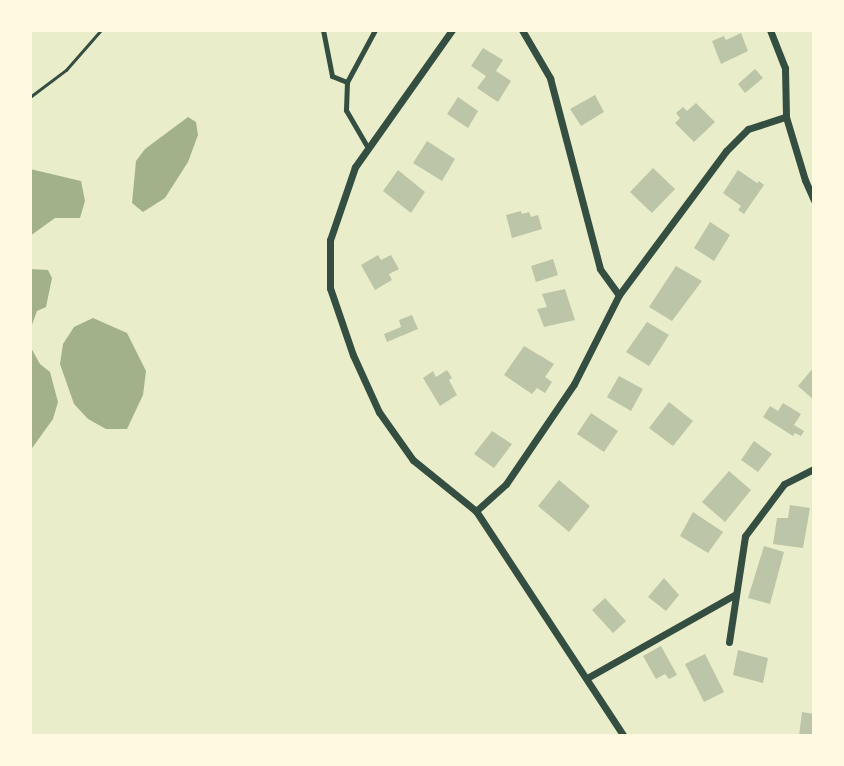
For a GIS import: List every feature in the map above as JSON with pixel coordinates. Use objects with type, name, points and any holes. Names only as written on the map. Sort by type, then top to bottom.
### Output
[{"type":"street","points":[[452,30],[355,167],[331,240],[330,288],[352,355],[379,412],[413,460],[476,511],[624,736]]},
{"type":"street","points":[[522,30],[550,78],[600,269],[619,295]]},
{"type":"street","points":[[770,30],[785,68],[786,117],[805,180],[814,200]]},
{"type":"street","points":[[476,511],[506,484],[574,384],[619,295],[726,151],[748,129],[786,117]]},
{"type":"street","points":[[729,642],[745,536],[784,484],[814,470]]},
{"type":"street","points":[[587,678],[736,594]]},
{"type":"lane","points":[[323,30],[332,76],[347,82]]},
{"type":"lane","points":[[368,148],[346,110],[347,82],[375,30]]},
{"type":"path","points":[[30,97],[66,70],[101,30]]},
{"type":"shaded area","points":[[188,117],[196,122],[198,135],[188,162],[165,198],[143,212],[132,203],[136,161],[145,149]]},
{"type":"shaded area","points":[[30,169],[81,181],[85,201],[80,218],[55,218],[30,236]]},
{"type":"shaded area","points":[[30,269],[48,270],[52,278],[46,307],[37,311],[30,330]]},
{"type":"shaded area","points":[[93,318],[127,333],[146,371],[143,395],[127,429],[106,429],[88,419],[74,404],[60,364],[63,344],[74,327]]},
{"type":"shaded area","points":[[30,346],[40,364],[50,372],[58,402],[53,419],[30,451]]},
{"type":"building","points":[[741,33],[748,51],[721,64],[712,41],[724,36],[726,40]]},
{"type":"building","points":[[483,48],[503,60],[496,71],[511,81],[498,102],[477,88],[486,76],[471,66]]},
{"type":"building","points":[[755,69],[763,78],[745,93],[738,84]]},
{"type":"building","points":[[595,95],[604,112],[581,126],[570,109]]},
{"type":"building","points":[[458,97],[478,111],[468,128],[447,114]]},
{"type":"building","points":[[696,103],[715,122],[694,142],[675,123],[680,118],[676,113],[683,107],[687,111]]},
{"type":"building","points":[[427,141],[455,159],[442,181],[413,163]]},
{"type":"building","points":[[653,168],[675,189],[652,213],[630,192]]},
{"type":"building","points":[[398,170],[425,192],[411,213],[383,191]]},
{"type":"building","points":[[738,170],[764,185],[744,214],[738,210],[741,206],[723,193]]},
{"type":"building","points":[[521,211],[522,214],[529,212],[531,217],[538,215],[542,229],[512,238],[506,215]]},
{"type":"building","points":[[710,222],[730,235],[714,261],[694,248]]},
{"type":"building","points":[[378,255],[381,260],[391,255],[399,269],[389,274],[392,280],[375,290],[361,265]]},
{"type":"building","points":[[553,259],[558,275],[536,282],[531,266]]},
{"type":"building","points":[[676,266],[702,281],[672,321],[649,307]]},
{"type":"building","points":[[565,289],[575,320],[544,327],[537,309],[547,307],[542,294]]},
{"type":"building","points":[[412,315],[418,329],[387,342],[384,334],[401,327],[399,320]]},
{"type":"building","points":[[647,322],[669,335],[649,366],[626,352]]},
{"type":"building","points":[[524,346],[554,364],[545,377],[552,382],[545,393],[537,388],[532,394],[504,375]]},
{"type":"building","points":[[814,367],[814,400],[798,386]]},
{"type":"building","points":[[447,370],[457,395],[440,406],[423,378],[433,371],[436,377]]},
{"type":"building","points":[[619,376],[643,389],[631,411],[607,397]]},
{"type":"building","points":[[669,402],[693,421],[673,446],[649,428]]},
{"type":"building","points":[[783,403],[801,414],[794,425],[804,431],[801,436],[795,433],[793,436],[763,417],[770,406],[778,411]]},
{"type":"building","points":[[591,413],[618,431],[604,452],[577,434]]},
{"type":"building","points":[[492,431],[512,444],[494,468],[474,454]]},
{"type":"building","points":[[754,441],[772,454],[758,472],[741,460]]},
{"type":"building","points":[[729,471],[751,490],[725,522],[702,502]]},
{"type":"building","points":[[559,480],[590,506],[569,532],[538,506]]},
{"type":"building","points":[[790,505],[810,508],[803,548],[773,544],[777,518],[788,518]]},
{"type":"building","points":[[693,512],[723,532],[708,553],[680,536]]},
{"type":"building","points":[[764,546],[784,552],[770,604],[748,598]]},
{"type":"building","points":[[664,578],[679,595],[666,611],[648,597]]},
{"type":"building","points":[[605,598],[626,621],[613,633],[592,610]]},
{"type":"building","points":[[661,646],[677,675],[669,679],[665,674],[656,679],[643,656]]},
{"type":"building","points":[[738,650],[768,658],[763,683],[733,675]]},
{"type":"building","points":[[705,654],[724,692],[704,702],[685,664]]},
{"type":"building","points":[[802,712],[814,714],[814,736],[799,736]]}]
